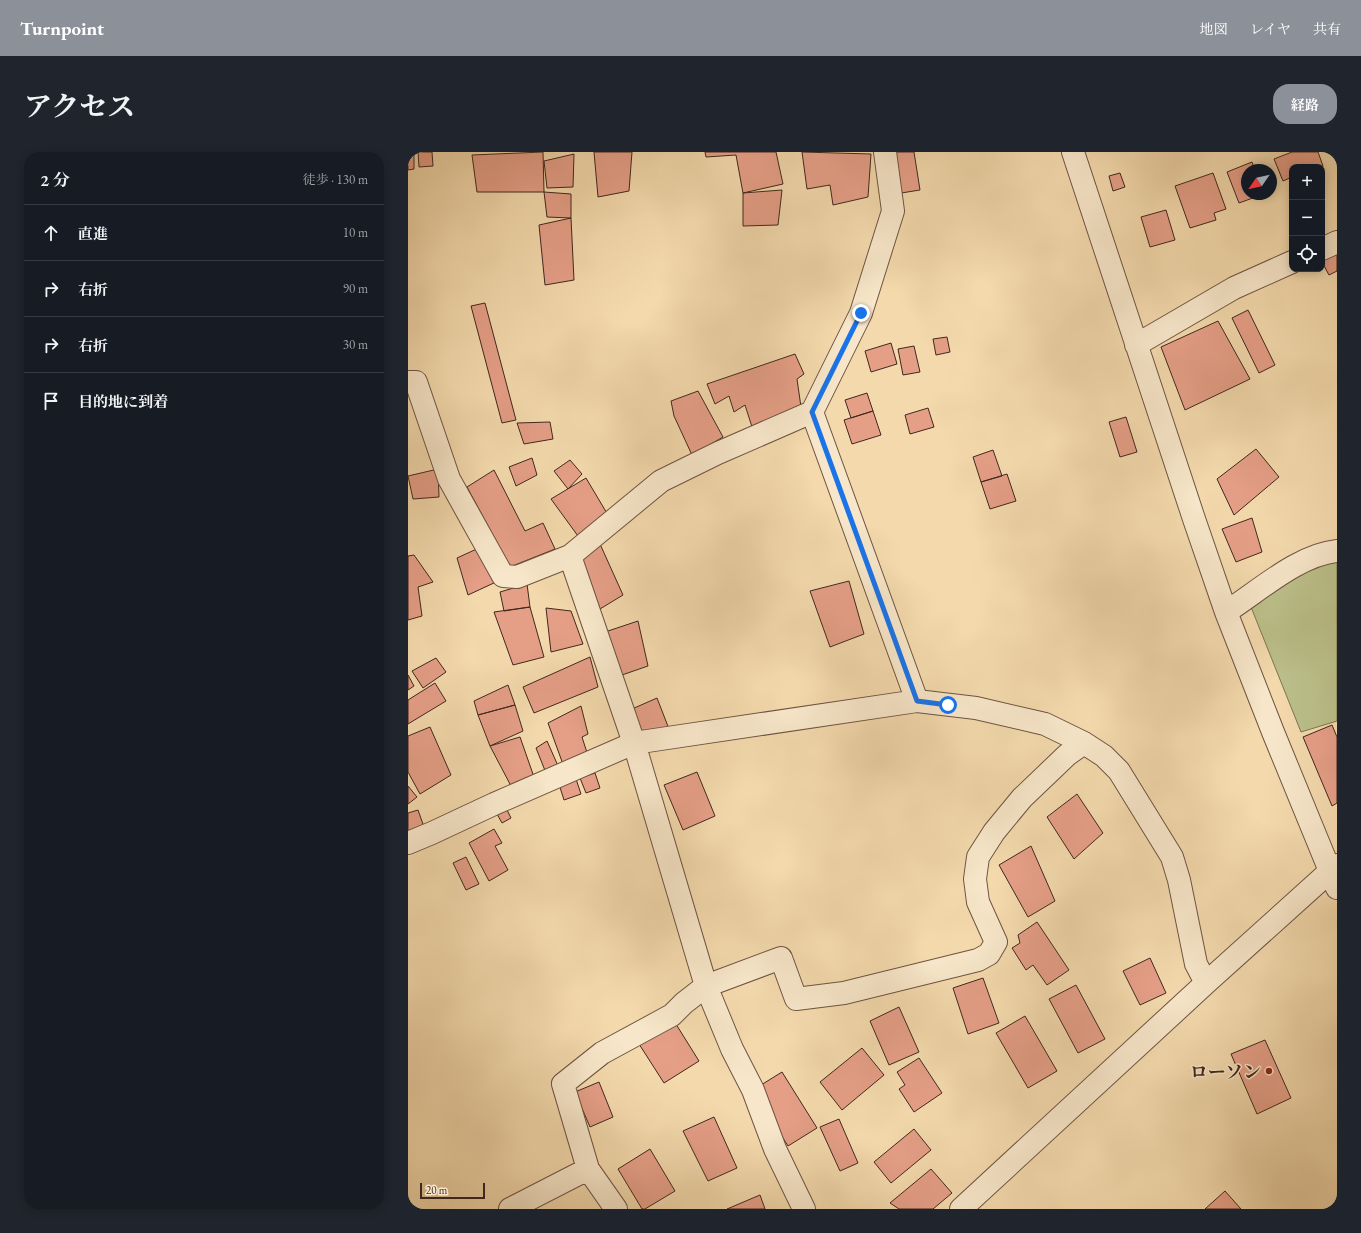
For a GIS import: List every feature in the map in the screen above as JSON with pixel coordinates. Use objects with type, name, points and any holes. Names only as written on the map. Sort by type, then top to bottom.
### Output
[{"type":"street","points":[[408,382],[416,382],[449,479],[503,576],[517,576],[570,556],[661,481],[718,453],[812,412],[861,313],[893,211],[885,152]]},
{"type":"street","points":[[961,1209],[1206,983],[1335,875],[1226,612],[1073,152]]},
{"type":"street","points":[[1325,248],[1337,242]]},
{"type":"street","points":[[1136,345],[1234,288],[1289,263]]},
{"type":"street","points":[[812,412],[917,701]]},
{"type":"street","points":[[1226,612],[1296,564],[1314,556],[1337,551]]},
{"type":"street","points":[[570,556],[634,742],[706,986],[732,1050],[753,1090],[775,1149],[804,1209]]},
{"type":"street","points":[[408,843],[634,742],[917,701],[976,708],[1045,724],[1084,742],[1104,756],[1119,772],[1172,857],[1179,880],[1196,964],[1206,983]]},
{"type":"street","points":[[616,1209],[588,1169],[563,1084],[602,1053],[672,1015],[684,1003],[706,986],[781,958],[796,999],[844,992],[978,960],[989,954],[996,942],[978,902],[975,878],[978,857],[994,832],[1022,798],[1067,755],[1084,742]]},
{"type":"street","points":[[510,1209],[588,1169]]},
{"type":"green space","points":[[1337,558],[1337,721],[1301,732],[1251,607],[1306,569]]},
{"type":"building","points":[[408,152],[414,152],[414,169],[408,170]]},
{"type":"building","points":[[418,152],[432,152],[433,166],[419,167]]},
{"type":"building","points":[[543,152],[544,192],[477,192],[472,155]]},
{"type":"building","points":[[594,152],[632,152],[629,191],[598,197]]},
{"type":"building","points":[[705,152],[776,152],[783,184],[743,193],[736,155],[706,157]]},
{"type":"building","points":[[802,152],[871,154],[868,197],[833,205],[830,185],[807,189]]},
{"type":"building","points":[[889,152],[914,152],[920,190],[895,194]]},
{"type":"building","points":[[1292,152],[1318,152],[1322,164],[1289,164],[1289,178],[1283,181],[1274,159]]},
{"type":"building","points":[[574,154],[573,187],[547,188],[544,161]]},
{"type":"building","points":[[1241,166],[1241,200],[1247,200],[1239,203],[1227,172]]},
{"type":"building","points":[[1120,173],[1125,187],[1113,191],[1109,176]]},
{"type":"building","points":[[1213,173],[1226,209],[1214,213],[1216,220],[1190,228],[1175,186]]},
{"type":"building","points":[[782,190],[778,225],[743,226],[743,193]]},
{"type":"building","points":[[544,192],[571,194],[571,218],[547,217]]},
{"type":"building","points":[[1166,210],[1175,240],[1150,247],[1141,217]]},
{"type":"building","points":[[571,218],[574,280],[545,285],[539,225]]},
{"type":"building","points":[[1337,251],[1337,271],[1329,275],[1325,268],[1325,258]]},
{"type":"building","points":[[485,303],[516,420],[502,423],[471,306]]},
{"type":"building","points":[[1248,310],[1275,365],[1259,373],[1232,318]]},
{"type":"building","points":[[1218,321],[1250,379],[1185,410],[1161,347]]},
{"type":"building","points":[[947,337],[950,352],[936,355],[933,339]]},
{"type":"building","points":[[891,343],[897,364],[871,372],[865,351]]},
{"type":"building","points":[[914,346],[920,372],[903,375],[898,349]]},
{"type":"building","points":[[795,354],[804,374],[797,379],[801,407],[753,430],[745,405],[734,412],[729,396],[715,404],[707,384]]},
{"type":"building","points":[[698,391],[723,437],[692,455],[674,416],[671,401]]},
{"type":"building","points":[[867,393],[873,411],[851,418],[845,400]]},
{"type":"building","points":[[928,408],[934,427],[910,434],[905,415]]},
{"type":"building","points":[[873,411],[881,435],[852,444],[844,420]]},
{"type":"building","points":[[1126,417],[1137,452],[1120,457],[1109,422]]},
{"type":"building","points":[[550,422],[553,439],[524,444],[517,423]]},
{"type":"building","points":[[1256,449],[1279,477],[1234,515],[1217,479]]},
{"type":"building","points":[[993,450],[1002,476],[981,482],[973,457]]},
{"type":"building","points":[[532,458],[537,475],[516,486],[509,467]]},
{"type":"building","points":[[570,460],[582,474],[568,489],[554,471]]},
{"type":"building","points":[[438,469],[439,497],[413,499],[408,476]]},
{"type":"building","points":[[494,470],[525,531],[543,523],[555,549],[510,567],[467,487]]},
{"type":"building","points":[[1007,474],[1016,501],[990,509],[981,482]]},
{"type":"building","points":[[586,478],[608,515],[578,536],[551,499]]},
{"type":"building","points":[[1252,518],[1262,552],[1236,562],[1222,529]]},
{"type":"building","points":[[600,544],[623,595],[600,609],[580,557]]},
{"type":"building","points":[[481,547],[496,582],[468,595],[457,558]]},
{"type":"building","points":[[414,555],[433,582],[418,587],[422,616],[408,620],[408,556]]},
{"type":"building","points":[[849,581],[864,634],[830,647],[810,591]]},
{"type":"building","points":[[527,584],[530,607],[504,611],[500,592]]},
{"type":"building","points":[[530,607],[544,657],[513,665],[494,612]]},
{"type":"building","points":[[546,608],[571,611],[583,644],[551,652]]},
{"type":"building","points":[[638,621],[648,666],[619,676],[602,633]]},
{"type":"building","points":[[590,657],[598,687],[534,713],[523,687]]},
{"type":"building","points":[[436,658],[446,672],[423,688],[412,671]]},
{"type":"building","points":[[408,675],[414,686],[408,690]]},
{"type":"building","points":[[435,683],[446,701],[408,724],[408,700]]},
{"type":"building","points":[[508,685],[515,705],[478,715],[474,701]]},
{"type":"building","points":[[657,698],[669,729],[642,735],[632,709]]},
{"type":"building","points":[[515,705],[523,731],[490,746],[478,715]]},
{"type":"building","points":[[581,706],[588,734],[582,737],[590,762],[564,767],[548,723]]},
{"type":"building","points":[[1332,725],[1337,737],[1337,803],[1332,806],[1303,737]]},
{"type":"building","points":[[430,727],[451,775],[420,794],[408,772],[408,736]]},
{"type":"building","points":[[520,737],[534,777],[511,786],[490,746]]},
{"type":"building","points":[[547,741],[559,768],[546,773],[536,748]]},
{"type":"building","points":[[697,772],[715,816],[683,830],[664,785]]},
{"type":"building","points":[[595,773],[600,788],[586,793],[580,778]]},
{"type":"building","points":[[575,776],[581,794],[564,800],[558,781]]},
{"type":"building","points":[[408,786],[417,797],[408,804]]},
{"type":"building","points":[[1077,794],[1103,833],[1074,859],[1047,817]]},
{"type":"building","points":[[506,808],[511,818],[502,823],[497,814]]},
{"type":"building","points":[[418,810],[424,827],[408,834],[408,813]]},
{"type":"building","points":[[494,829],[502,843],[495,846],[508,870],[489,881],[469,843]]},
{"type":"building","points":[[1031,846],[1055,901],[1028,917],[999,865]]},
{"type":"building","points":[[466,857],[479,884],[466,890],[453,863]]},
{"type":"building","points":[[1037,922],[1069,970],[1047,985],[1033,965],[1026,970],[1012,948],[1020,943],[1018,935]]},
{"type":"building","points":[[1150,958],[1166,993],[1140,1005],[1123,971]]},
{"type":"building","points":[[983,978],[999,1023],[968,1034],[953,988]]},
{"type":"building","points":[[1076,985],[1105,1039],[1078,1053],[1049,999]]},
{"type":"building","points":[[899,1007],[919,1052],[889,1065],[870,1021]]},
{"type":"building","points":[[1025,1016],[1057,1071],[1028,1088],[996,1033]]},
{"type":"building","points":[[674,1021],[699,1061],[664,1083],[639,1044]]},
{"type":"building","points":[[1265,1040],[1291,1098],[1257,1114],[1231,1054]]},
{"type":"building","points":[[862,1048],[884,1075],[842,1110],[820,1082]]},
{"type":"building","points":[[919,1058],[942,1093],[914,1112],[899,1089],[905,1085],[897,1072]]},
{"type":"building","points":[[782,1072],[817,1128],[788,1146],[753,1090]]},
{"type":"building","points":[[599,1082],[613,1117],[590,1127],[575,1092]]},
{"type":"building","points":[[714,1117],[737,1168],[708,1181],[683,1131]]},
{"type":"building","points":[[839,1119],[858,1163],[840,1171],[820,1127]]},
{"type":"building","points":[[914,1129],[931,1150],[891,1183],[874,1162]]},
{"type":"building","points":[[650,1149],[675,1191],[645,1209],[642,1209],[618,1169]]},
{"type":"building","points":[[931,1169],[952,1193],[933,1209],[899,1209],[890,1203]]},
{"type":"building","points":[[1225,1191],[1241,1209],[1205,1209]]},
{"type":"building","points":[[760,1195],[765,1209],[727,1209]]},
{"type":"place","name":"ローソン","points":[[1269,1071]]},
{"type":"route","points":[[861,313],[812,412],[917,701],[948,705]]}]
